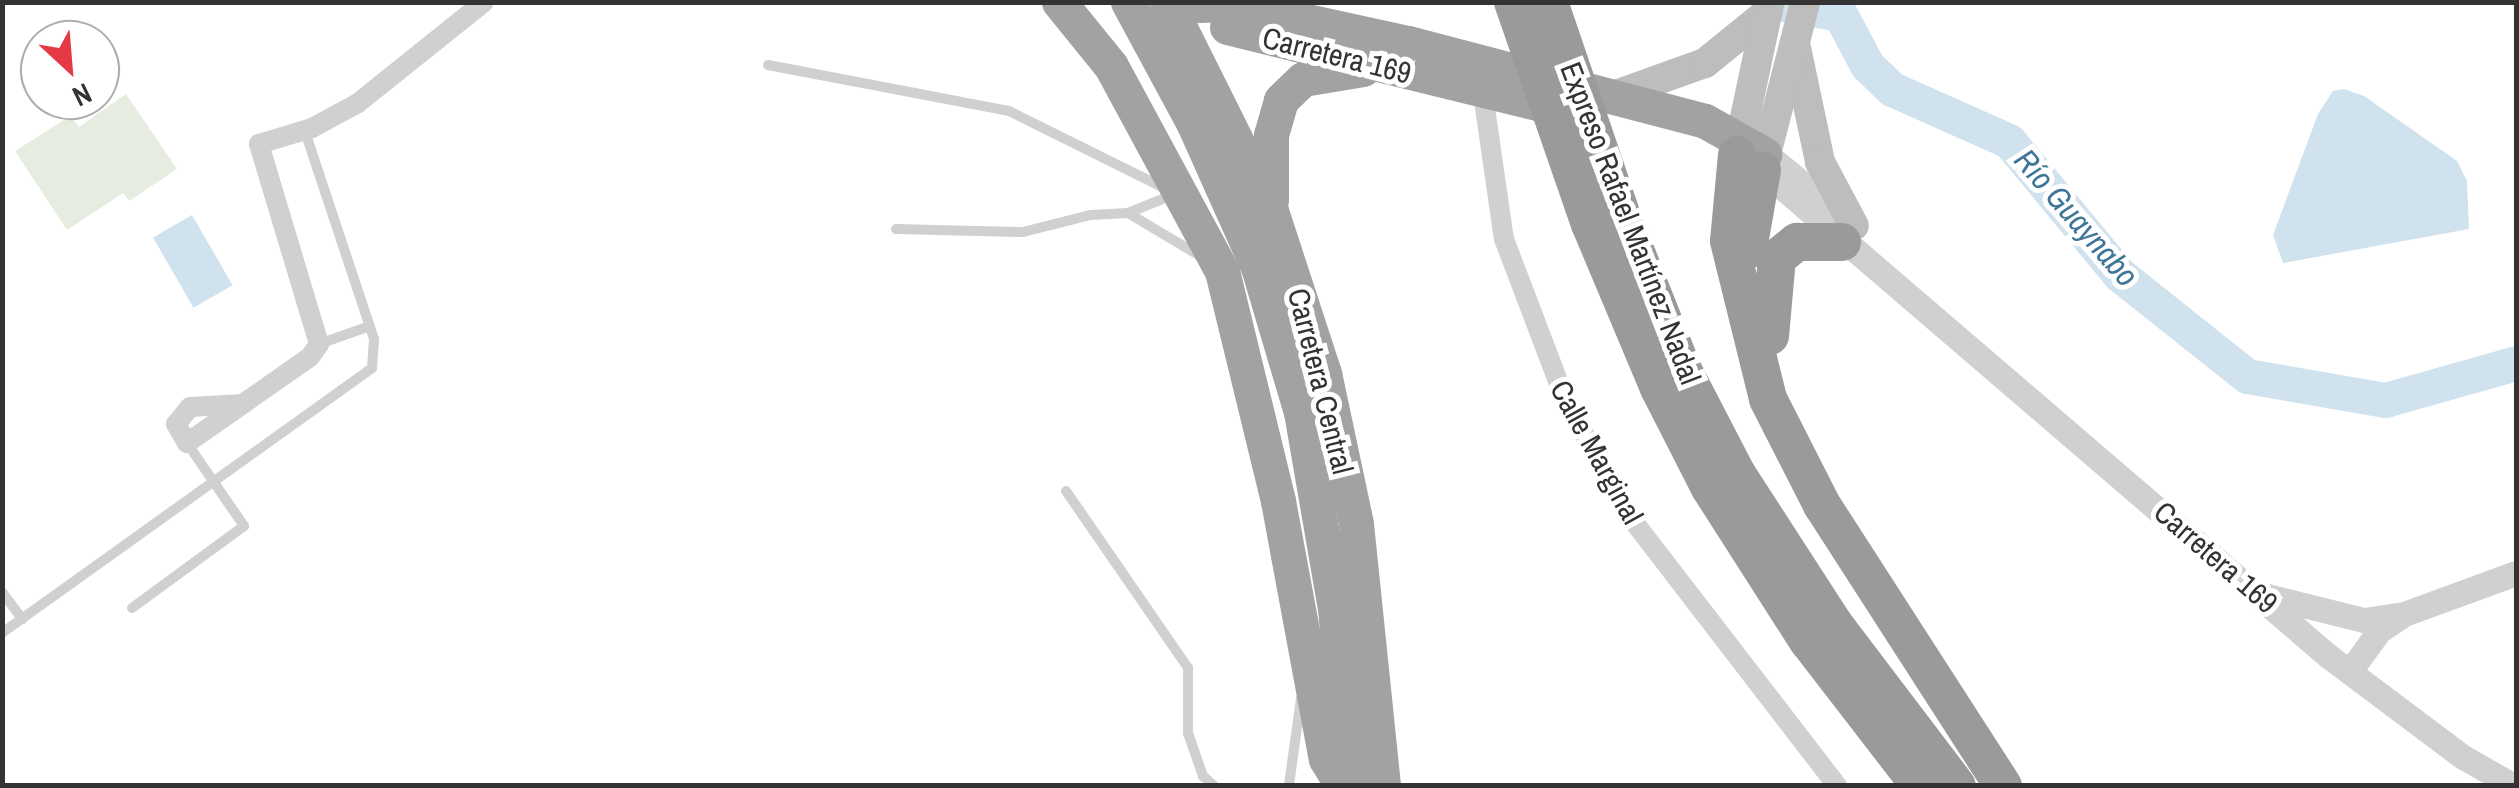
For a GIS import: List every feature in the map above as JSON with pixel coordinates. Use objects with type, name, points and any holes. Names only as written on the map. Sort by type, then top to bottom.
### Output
[{"type":"highway","points":[[1059,2],[1120,82],[1222,271],[1278,501],[1306,673],[1326,759],[1342,786]]},
{"type":"highway","name":"Carretera Central","points":[[1128,2],[1193,122],[1252,252],[1301,412],[1334,608],[1351,786]]},
{"type":"highway","points":[[1288,2],[1326,26]]},
{"type":"highway","name":"Expreso Rafael Martínez Nadal","points":[[1513,2],[1606,220],[1736,474],[1834,624],[1957,786]]},
{"type":"highway","name":"Expreso Rafael Martínez Nadal","points":[[1550,2],[1606,220],[1658,388],[1710,488],[1808,641],[1920,786]]},
{"type":"highway","points":[[1120,82],[1137,36],[1165,4]]},
{"type":"highway","name":"Carretera Central","points":[[1165,4],[1272,211],[1338,432],[1366,603],[1382,786]]},
{"type":"highway","name":"Carretera 169","points":[[1165,4],[1229,4],[1326,26],[1481,77],[1752,155]]},
{"type":"highway","name":"Carretera 169","points":[[1165,4],[1383,68],[1625,94],[1705,121],[1752,155]]},
{"type":"highway","points":[[1272,211],[1271,134],[1282,100],[1303,80],[1328,71],[1383,68]]},
{"type":"highway","points":[[1752,155],[1740,272],[1768,399],[1822,504],[2003,786]]},
{"type":"highway","points":[[1768,399],[1770,286],[1777,258],[1797,242],[1848,234]]},
{"type":"main road","points":[[1763,106],[1796,43],[1805,2]]},
{"type":"main road","points":[[1625,94],[1705,64],[1769,7]]},
{"type":"main road","points":[[1752,155],[1763,106],[1769,7]]},
{"type":"main road","points":[[1796,43],[1820,162],[1848,234]]},
{"type":"street","points":[[188,443],[319,344],[258,144],[304,130],[358,103],[484,2]]},
{"type":"street","name":"Calle Marginal","points":[[1481,77],[1504,239],[1566,402],[1634,522],[1837,786]]},
{"type":"street","name":"Carretera 169","points":[[1752,155],[2350,671],[2406,716],[2507,783]]},
{"type":"street","points":[[2262,595],[2364,620],[2404,614],[2516,573]]},
{"type":"street","points":[[2350,671],[2379,631],[2404,614]]},
{"type":"lane","points":[[768,65],[1010,111],[1161,190],[1181,192]]},
{"type":"lane","points":[[2,634],[212,479],[352,387],[372,368],[370,326],[304,130]]},
{"type":"lane","points":[[896,228],[1023,232],[1090,215],[1128,213],[1181,192]]},
{"type":"lane","points":[[1128,213],[1222,271]]},
{"type":"lane","points":[[319,344],[370,326]]},
{"type":"lane","points":[[132,608],[244,526],[188,443]]},
{"type":"lane","points":[[1066,491],[1188,668],[1188,733],[1203,776],[1214,786]]},
{"type":"lane","points":[[2,592],[22,619]]},
{"type":"lane","points":[[1289,785],[1306,673]]},
{"type":"shaded area","points":[[126,94],[177,169],[129,201],[123,193],[67,230],[15,151],[64,120],[73,120],[79,127],[89,120],[120,120],[120,98]]},
{"type":"water","points":[[2344,89],[2364,96],[2457,161],[2467,181],[2469,229],[2283,263],[2273,235],[2318,114],[2333,91]]},
{"type":"water","points":[[192,215],[232,285],[194,308],[153,237]]},
{"type":"waterway","name":"Río Guaynabo","points":[[1773,2],[1840,14],[1867,65],[1892,89],[2009,141],[2120,275],[2247,376],[2385,400],[2516,363]]}]
